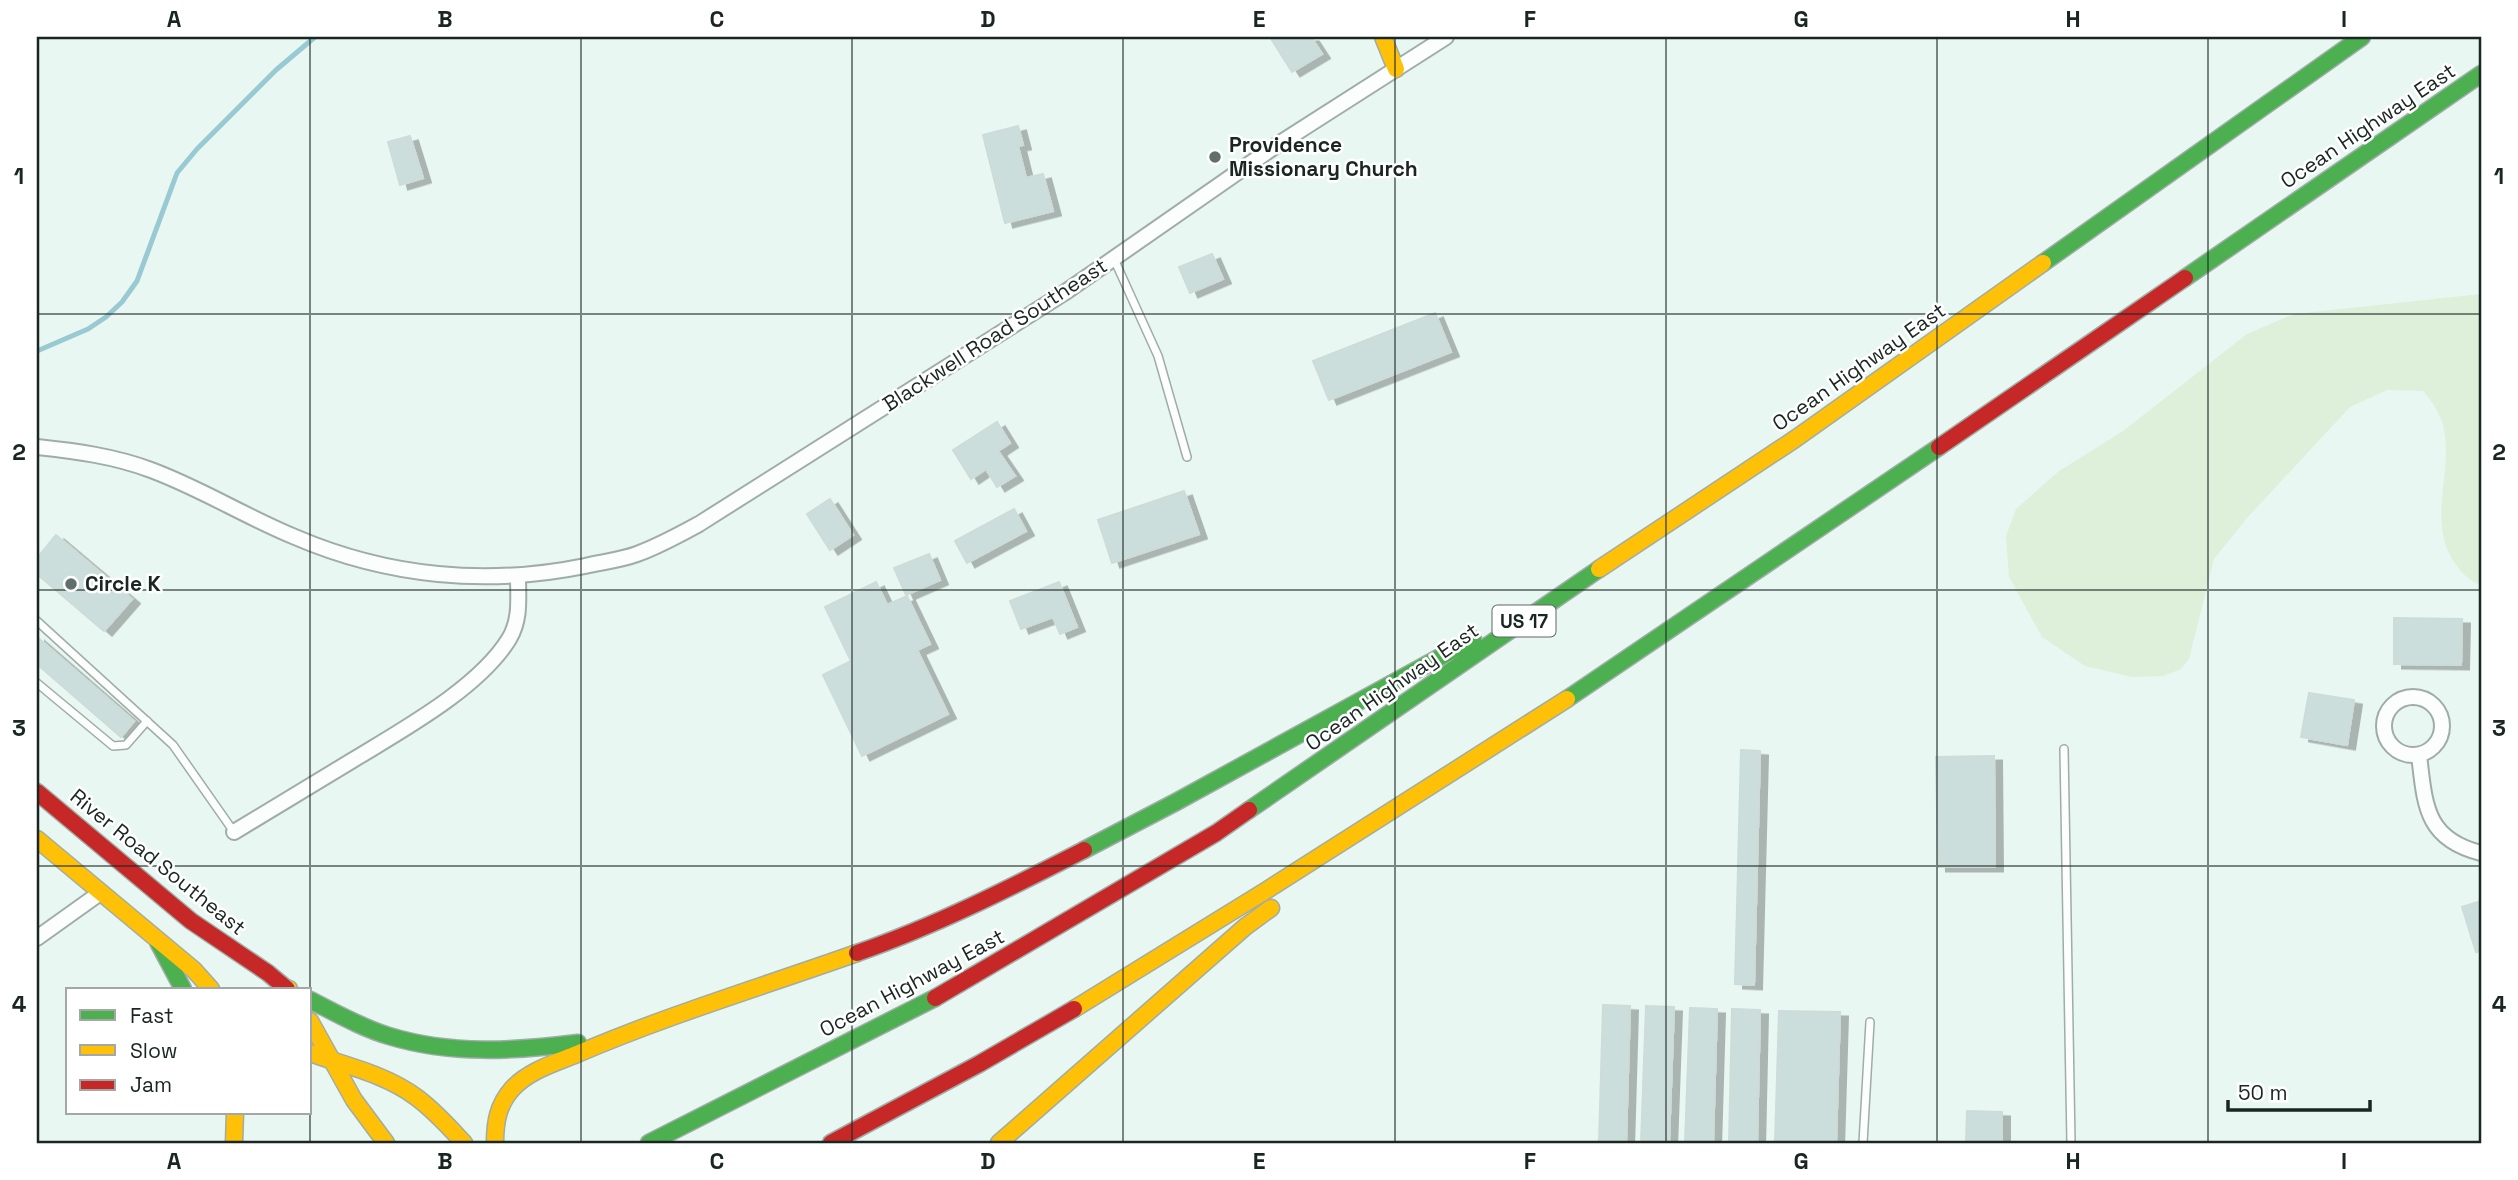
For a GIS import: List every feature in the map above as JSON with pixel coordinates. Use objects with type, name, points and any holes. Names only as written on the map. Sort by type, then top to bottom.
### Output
[{"type":"main road","points":[[1382,37],[1396,69]]},
{"type":"main road","name":"Ocean Highway East","points":[[649,1143],[942,994],[1216,833],[1588,576],[1795,439],[2362,37]]},
{"type":"main road","name":"Ocean Highway East","points":[[831,1143],[915,1100],[1083,1005],[1238,910],[1688,620],[2481,74]]},
{"type":"main road","points":[[495,1143],[495,1125],[500,1105],[513,1087],[534,1072],[614,1038],[895,940],[1022,882],[1176,802],[1588,576]]},
{"type":"main road","points":[[999,1143],[1245,927],[1464,765]]},
{"type":"main road","name":"River Road Southeast","points":[[37,792],[191,921],[286,988]]},
{"type":"main road","points":[[37,839],[194,970],[210,988]]},
{"type":"main road","points":[[158,942],[182,988]]},
{"type":"main road","points":[[312,1001],[388,1035],[449,1048],[498,1052],[614,1038]]},
{"type":"main road","points":[[312,1025],[350,1095],[386,1143]]},
{"type":"main road","points":[[312,1054],[382,1078],[406,1090],[419,1099],[464,1143]]},
{"type":"main road","points":[[234,1143],[235,1114]]},
{"type":"street","name":"Blackwell Road Southeast","points":[[37,447],[75,451],[150,470],[297,538],[351,558],[397,569],[445,576],[518,576],[555,572],[635,555],[699,524],[1065,293],[1274,147],[1446,37]]},
{"type":"street","points":[[234,832],[395,735],[454,695],[492,661],[510,638],[518,618],[518,576]]},
{"type":"street","points":[[2413,696],[2431,702],[2442,718],[2441,737],[2436,745],[2419,755],[2403,754],[2396,750],[2384,730],[2386,714],[2390,707],[2403,698],[2413,696]]},
{"type":"street","points":[[2419,755],[2424,797],[2438,831],[2463,848],[2481,853]]},
{"type":"street","points":[[37,938],[100,893]]},
{"type":"lane","points":[[1114,258],[1158,356],[1187,457]]},
{"type":"lane","points":[[37,621],[173,745],[234,832]]},
{"type":"lane","points":[[37,683],[113,746],[126,745],[147,721]]},
{"type":"lane","points":[[2064,749],[2071,1143]]},
{"type":"lane","points":[[1863,1143],[1870,1022]]},
{"type":"green space","points":[[2481,294],[2481,585],[2460,570],[2450,556],[2445,542],[2441,512],[2446,441],[2437,411],[2423,391],[2387,390],[2350,407],[2247,518],[2214,559],[2189,659],[2181,669],[2163,676],[2132,677],[2085,666],[2042,637],[2009,577],[2006,536],[2016,509],[2059,471],[2123,431],[2247,334],[2294,314]]},
{"type":"building","points":[[1270,37],[1311,37],[1322,54],[1292,72]]},
{"type":"building","points":[[1018,126],[1023,145],[1018,146],[1026,178],[1043,174],[1053,211],[1005,223],[983,135]]},
{"type":"building","points":[[410,136],[423,178],[400,185],[388,142]]},
{"type":"building","points":[[1212,254],[1223,279],[1190,293],[1179,267]]},
{"type":"building","points":[[1435,313],[1451,352],[1329,400],[1313,361]]},
{"type":"building","points":[[997,422],[1010,443],[998,451],[1015,476],[997,487],[986,469],[971,479],[953,450]]},
{"type":"building","points":[[1184,491],[1199,534],[1112,563],[1098,520]]},
{"type":"building","points":[[830,499],[853,535],[830,550],[807,514]]},
{"type":"building","points":[[1014,509],[1026,531],[967,563],[955,541]]},
{"type":"building","points":[[56,535],[132,599],[104,631],[37,574],[37,558]]},
{"type":"building","points":[[929,554],[940,580],[906,595],[894,568]]},
{"type":"building","points":[[876,582],[887,605],[907,596],[930,644],[917,650],[948,714],[862,756],[823,675],[851,661],[825,607]]},
{"type":"building","points":[[1059,582],[1077,627],[1060,634],[1053,617],[1021,629],[1010,601]]},
{"type":"building","points":[[2394,618],[2462,619],[2461,665],[2394,664]]},
{"type":"building","points":[[37,637],[134,721],[121,737],[37,664]]},
{"type":"building","points":[[2309,693],[2354,700],[2347,745],[2301,737]]},
{"type":"building","points":[[1741,750],[1760,751],[1754,985],[1735,984]]},
{"type":"building","points":[[1994,756],[1995,867],[1938,867],[1936,757]]},
{"type":"building","points":[[2481,901],[2481,951],[2476,952],[2462,907]]},
{"type":"building","points":[[1603,1005],[1630,1006],[1626,1143],[1599,1143]]},
{"type":"building","points":[[1646,1006],[1674,1007],[1669,1143],[1641,1143]]},
{"type":"building","points":[[1690,1008],[1717,1009],[1713,1143],[1685,1143]]},
{"type":"building","points":[[1732,1009],[1760,1010],[1757,1143],[1729,1143]]},
{"type":"building","points":[[1779,1011],[1840,1012],[1836,1143],[1775,1143]]},
{"type":"building","points":[[1967,1111],[2002,1112],[2002,1143],[1966,1143]]},
{"type":"waterway","points":[[37,351],[88,329],[122,302],[137,281],[177,173],[197,149],[276,70],[315,37]]},
{"type":"traffic: fast","points":[[2043,263],[2362,37]]},
{"type":"traffic: fast","points":[[2185,278],[2481,74]]},
{"type":"traffic: fast","points":[[1567,699],[1939,447]]},
{"type":"traffic: fast","points":[[1249,810],[1599,569]]},
{"type":"traffic: fast","points":[[1084,850],[1473,639]]},
{"type":"traffic: fast","points":[[158,942],[182,988]]},
{"type":"traffic: fast","points":[[649,1143],[935,998]]},
{"type":"traffic: fast","points":[[312,1001],[379,1033],[436,1046],[483,1050],[578,1043]]},
{"type":"traffic: slow","points":[[1383,37],[1396,69]]},
{"type":"traffic: slow","points":[[1599,569],[1795,439],[2043,263]]},
{"type":"traffic: slow","points":[[1074,1009],[1567,699]]},
{"type":"traffic: slow","points":[[37,839],[194,970],[210,988]]},
{"type":"traffic: slow","points":[[999,1143],[1245,927],[1271,908]]},
{"type":"traffic: slow","points":[[495,1143],[497,1121],[503,1101],[518,1083],[534,1072],[646,1026],[857,953]]},
{"type":"traffic: slow","points":[[312,1025],[354,1100],[386,1143]]},
{"type":"traffic: slow","points":[[312,1054],[378,1076],[404,1089],[429,1107],[464,1143]]},
{"type":"traffic: slow","points":[[234,1143],[235,1114]]},
{"type":"traffic: jam","points":[[1939,447],[2185,278]]},
{"type":"traffic: jam","points":[[37,792],[191,921],[286,988]]},
{"type":"traffic: jam","points":[[935,998],[1216,833],[1249,810]]},
{"type":"traffic: jam","points":[[857,953],[944,919],[1084,850]]},
{"type":"traffic: jam","points":[[831,1143],[979,1064],[1074,1009]]},
{"type":"place","name":"Providence Missionary Church","points":[[1215,157]]},
{"type":"place","name":"Circle K","points":[[71,584]]}]
